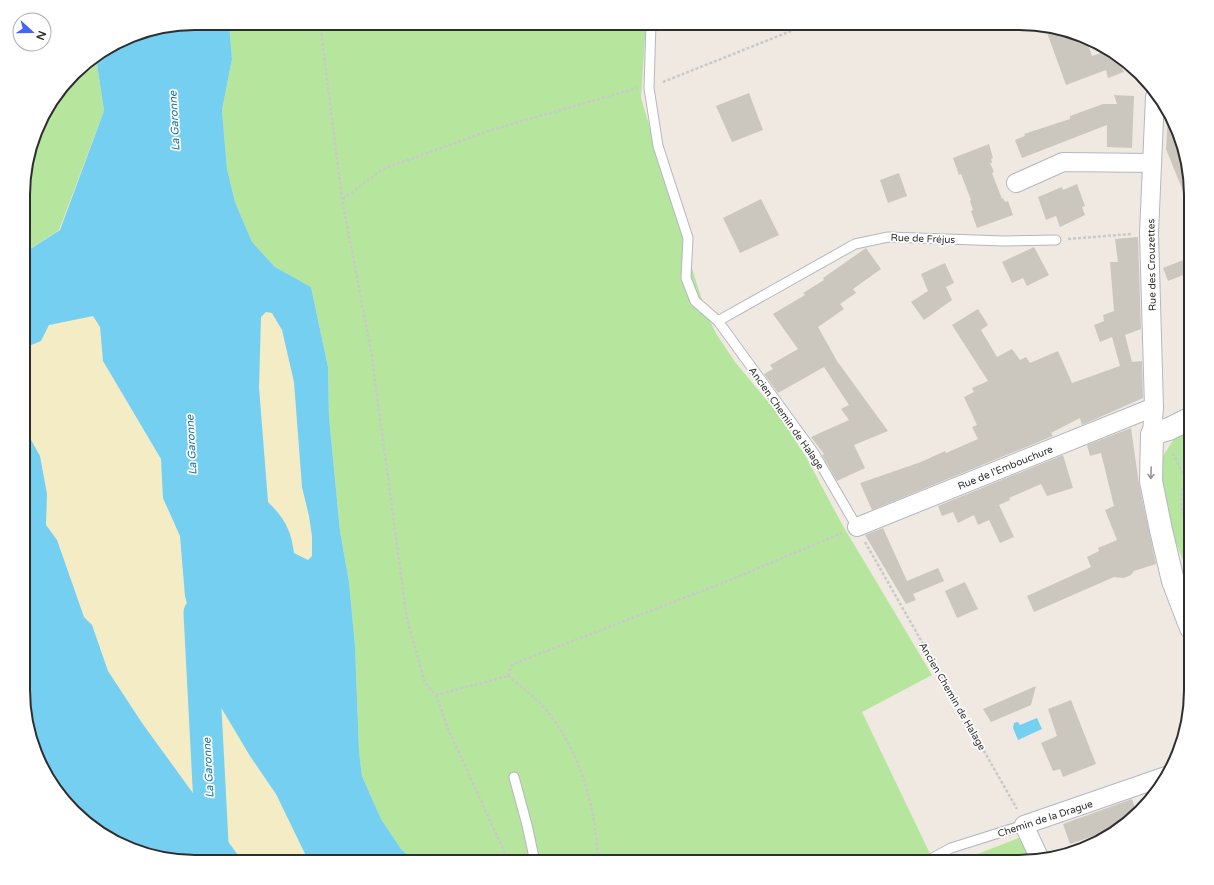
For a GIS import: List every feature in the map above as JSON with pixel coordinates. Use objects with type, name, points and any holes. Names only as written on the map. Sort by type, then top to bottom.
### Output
[{"type":"street","name":"Rue des Crouzettes","points":[[1155,101],[1149,233],[1154,406],[1161,432]]},
{"type":"street","points":[[1016,183],[1063,162],[1152,163]]},
{"type":"street","name":"Rue de l'Embouchure","points":[[857,527],[1154,406]]},
{"type":"street","points":[[1184,421],[1161,432],[1151,481],[1159,523],[1173,581],[1184,610]]},
{"type":"street","name":"Chemin de la Drague","points":[[1024,825],[1158,779]]},
{"type":"street","points":[[1024,825],[1038,854]]},
{"type":"lane","name":"Ancien Chemin de Halage","points":[[651,30],[649,88],[658,146],[688,238],[686,278],[695,301],[718,321],[814,453],[857,527]]},
{"type":"lane","name":"Rue de Fréjus","points":[[718,321],[855,244],[888,237],[1004,241],[1056,240]]},
{"type":"lane","points":[[514,777],[533,855]]},
{"type":"lane","name":"Chemin de la Drague","points":[[938,855],[952,848],[1024,825]]},
{"type":"path","points":[[321,30],[342,200],[371,351],[408,620],[425,683],[436,695],[448,728],[506,855]]},
{"type":"path","points":[[342,200],[383,169],[491,130],[631,88],[649,88],[794,30]]},
{"type":"path","points":[[1056,240],[1149,233]]},
{"type":"path","points":[[1161,432],[1184,476]]},
{"type":"path","points":[[1184,484],[1181,490],[1181,510],[1184,519]]},
{"type":"path","points":[[508,676],[511,666],[521,661],[725,582],[857,527]]},
{"type":"path","name":"Ancien Chemin de Halage","points":[[857,527],[1019,811],[1024,825]]},
{"type":"path","points":[[436,695],[508,676]]},
{"type":"path","points":[[508,676],[546,710],[564,735],[582,775],[593,810],[597,855]]},
{"type":"green space","points":[[230,30],[646,30],[641,98],[698,288],[709,319],[717,335],[735,362],[778,414],[806,457],[843,526],[932,675],[862,712],[931,855],[407,855],[401,849],[381,819],[362,776],[359,751],[355,645],[349,582],[340,531],[329,417],[328,367],[311,287],[275,267],[252,242],[235,202],[227,169],[222,110],[232,59]]},
{"type":"green space","points":[[97,63],[104,111],[59,230],[30,249],[30,184],[33,163],[39,142],[52,112],[78,78]]},
{"type":"green space","points":[[1184,432],[1184,563],[1166,518],[1159,462],[1176,436]]},
{"type":"green space","points":[[1026,835],[1034,855],[1030,855],[975,855]]},
{"type":"sand","points":[[266,312],[272,313],[282,330],[294,382],[302,487],[312,536],[312,556],[308,561],[294,553],[291,538],[286,525],[268,502],[259,387],[261,317]]},
{"type":"sand","points":[[93,316],[100,327],[103,361],[161,459],[163,498],[180,536],[185,596],[250,756],[276,794],[306,855],[238,855],[142,723],[108,671],[92,625],[84,617],[57,540],[46,525],[47,494],[40,456],[30,439],[30,346],[41,341],[49,325]]},
{"type":"water","points":[[230,30],[232,59],[222,110],[227,169],[235,202],[252,242],[275,267],[311,287],[328,367],[329,417],[340,531],[349,582],[355,645],[359,751],[362,776],[381,819],[401,849],[407,855],[306,855],[276,794],[250,756],[210,689],[185,596],[180,536],[163,498],[161,459],[103,361],[100,327],[93,316],[49,325],[41,341],[30,346],[30,249],[60,230],[104,111],[97,63],[112,52],[142,39],[173,31]],"holes":[[[266,312],[272,313],[282,330],[294,382],[302,487],[312,536],[312,556],[308,560],[294,553],[291,538],[286,525],[279,514],[268,502],[259,387],[261,317]]]},
{"type":"water","points":[[30,438],[40,456],[47,494],[46,525],[57,540],[84,617],[92,625],[108,671],[142,723],[238,855],[173,854],[142,846],[122,838],[103,827],[78,807],[58,782],[47,763],[36,733],[30,701]]},
{"type":"water","points":[[1037,718],[1042,729],[1018,740],[1013,728],[1014,723],[1018,722],[1020,725]]},
{"type":"building","points":[[1047,32],[1072,39],[1088,46],[1092,56],[1102,52],[1122,66],[1124,72],[1108,78],[1106,70],[1066,85]]},
{"type":"building","points":[[749,93],[763,130],[732,142],[716,106]]},
{"type":"building","points":[[1114,95],[1134,96],[1132,148],[1107,147],[1107,125],[1022,158],[1015,140],[1025,136],[1024,134],[1070,119],[1070,116],[1103,104],[1117,104]]},
{"type":"building","points":[[1167,123],[1181,163],[1184,191],[1183,191],[1166,149]]},
{"type":"building","points":[[989,144],[993,158],[991,159],[992,163],[990,163],[994,172],[992,173],[1002,199],[1003,198],[1005,202],[1008,201],[1013,215],[977,228],[971,211],[973,210],[971,200],[953,158]]},
{"type":"building","points":[[899,173],[907,196],[888,203],[880,180]]},
{"type":"building","points":[[1077,184],[1085,206],[1082,207],[1085,215],[1060,227],[1056,216],[1046,220],[1038,197],[1062,187],[1063,190]]},
{"type":"building","points":[[761,199],[779,235],[740,253],[723,218]]},
{"type":"building","points":[[1138,237],[1141,329],[1125,335],[1132,362],[1142,361],[1143,398],[1082,425],[1080,418],[1051,433],[1053,436],[872,510],[860,483],[921,462],[945,451],[946,453],[978,439],[972,427],[977,425],[964,397],[974,392],[972,388],[988,381],[952,325],[978,309],[988,325],[981,330],[997,357],[1012,349],[1020,360],[1026,357],[1030,363],[1058,351],[1072,383],[1120,366],[1112,337],[1100,342],[1094,325],[1104,321],[1103,315],[1114,311],[1110,262],[1118,262],[1115,239]]},
{"type":"building","points":[[1034,247],[1049,275],[1027,286],[1023,278],[1012,283],[1002,262]]},
{"type":"building","points":[[866,248],[881,269],[853,289],[856,293],[840,304],[844,309],[818,327],[837,361],[888,431],[854,445],[865,468],[837,481],[822,455],[824,454],[811,437],[849,420],[841,409],[849,405],[824,367],[778,393],[764,374],[773,369],[770,365],[798,349],[773,314],[805,295],[803,293],[824,280],[823,278]]},
{"type":"building","points":[[1184,260],[1184,275],[1168,281],[1163,268]]},
{"type":"building","points":[[945,263],[954,283],[946,287],[952,300],[924,320],[911,302],[928,291],[921,274]]},
{"type":"building","points":[[1131,428],[1139,484],[1156,564],[1134,571],[1131,575],[1124,578],[1114,577],[1034,612],[1027,596],[1091,567],[1087,557],[1099,551],[1098,548],[1117,540],[1105,510],[1114,506],[1101,453],[1090,456],[1087,445]]},
{"type":"building","points":[[1063,455],[1073,488],[1047,496],[1041,484],[1009,498],[1010,500],[999,505],[1014,537],[1000,543],[989,520],[978,525],[974,515],[958,523],[953,512],[942,516],[938,506]]},
{"type":"building","points":[[883,528],[907,581],[938,568],[944,581],[913,594],[916,600],[906,604],[865,535]]},
{"type":"building","points":[[965,582],[978,609],[957,618],[945,591]]},
{"type":"building","points":[[1036,686],[1031,705],[991,722],[983,709]]},
{"type":"building","points":[[1071,700],[1096,764],[1063,777],[1060,769],[1053,771],[1041,743],[1057,736],[1048,709]]},
{"type":"building","points":[[1132,799],[1135,808],[1102,833],[1070,844],[1063,824]]},
{"type":"waterway","name":"La Garonne","points":[[200,613],[213,855]]}]
